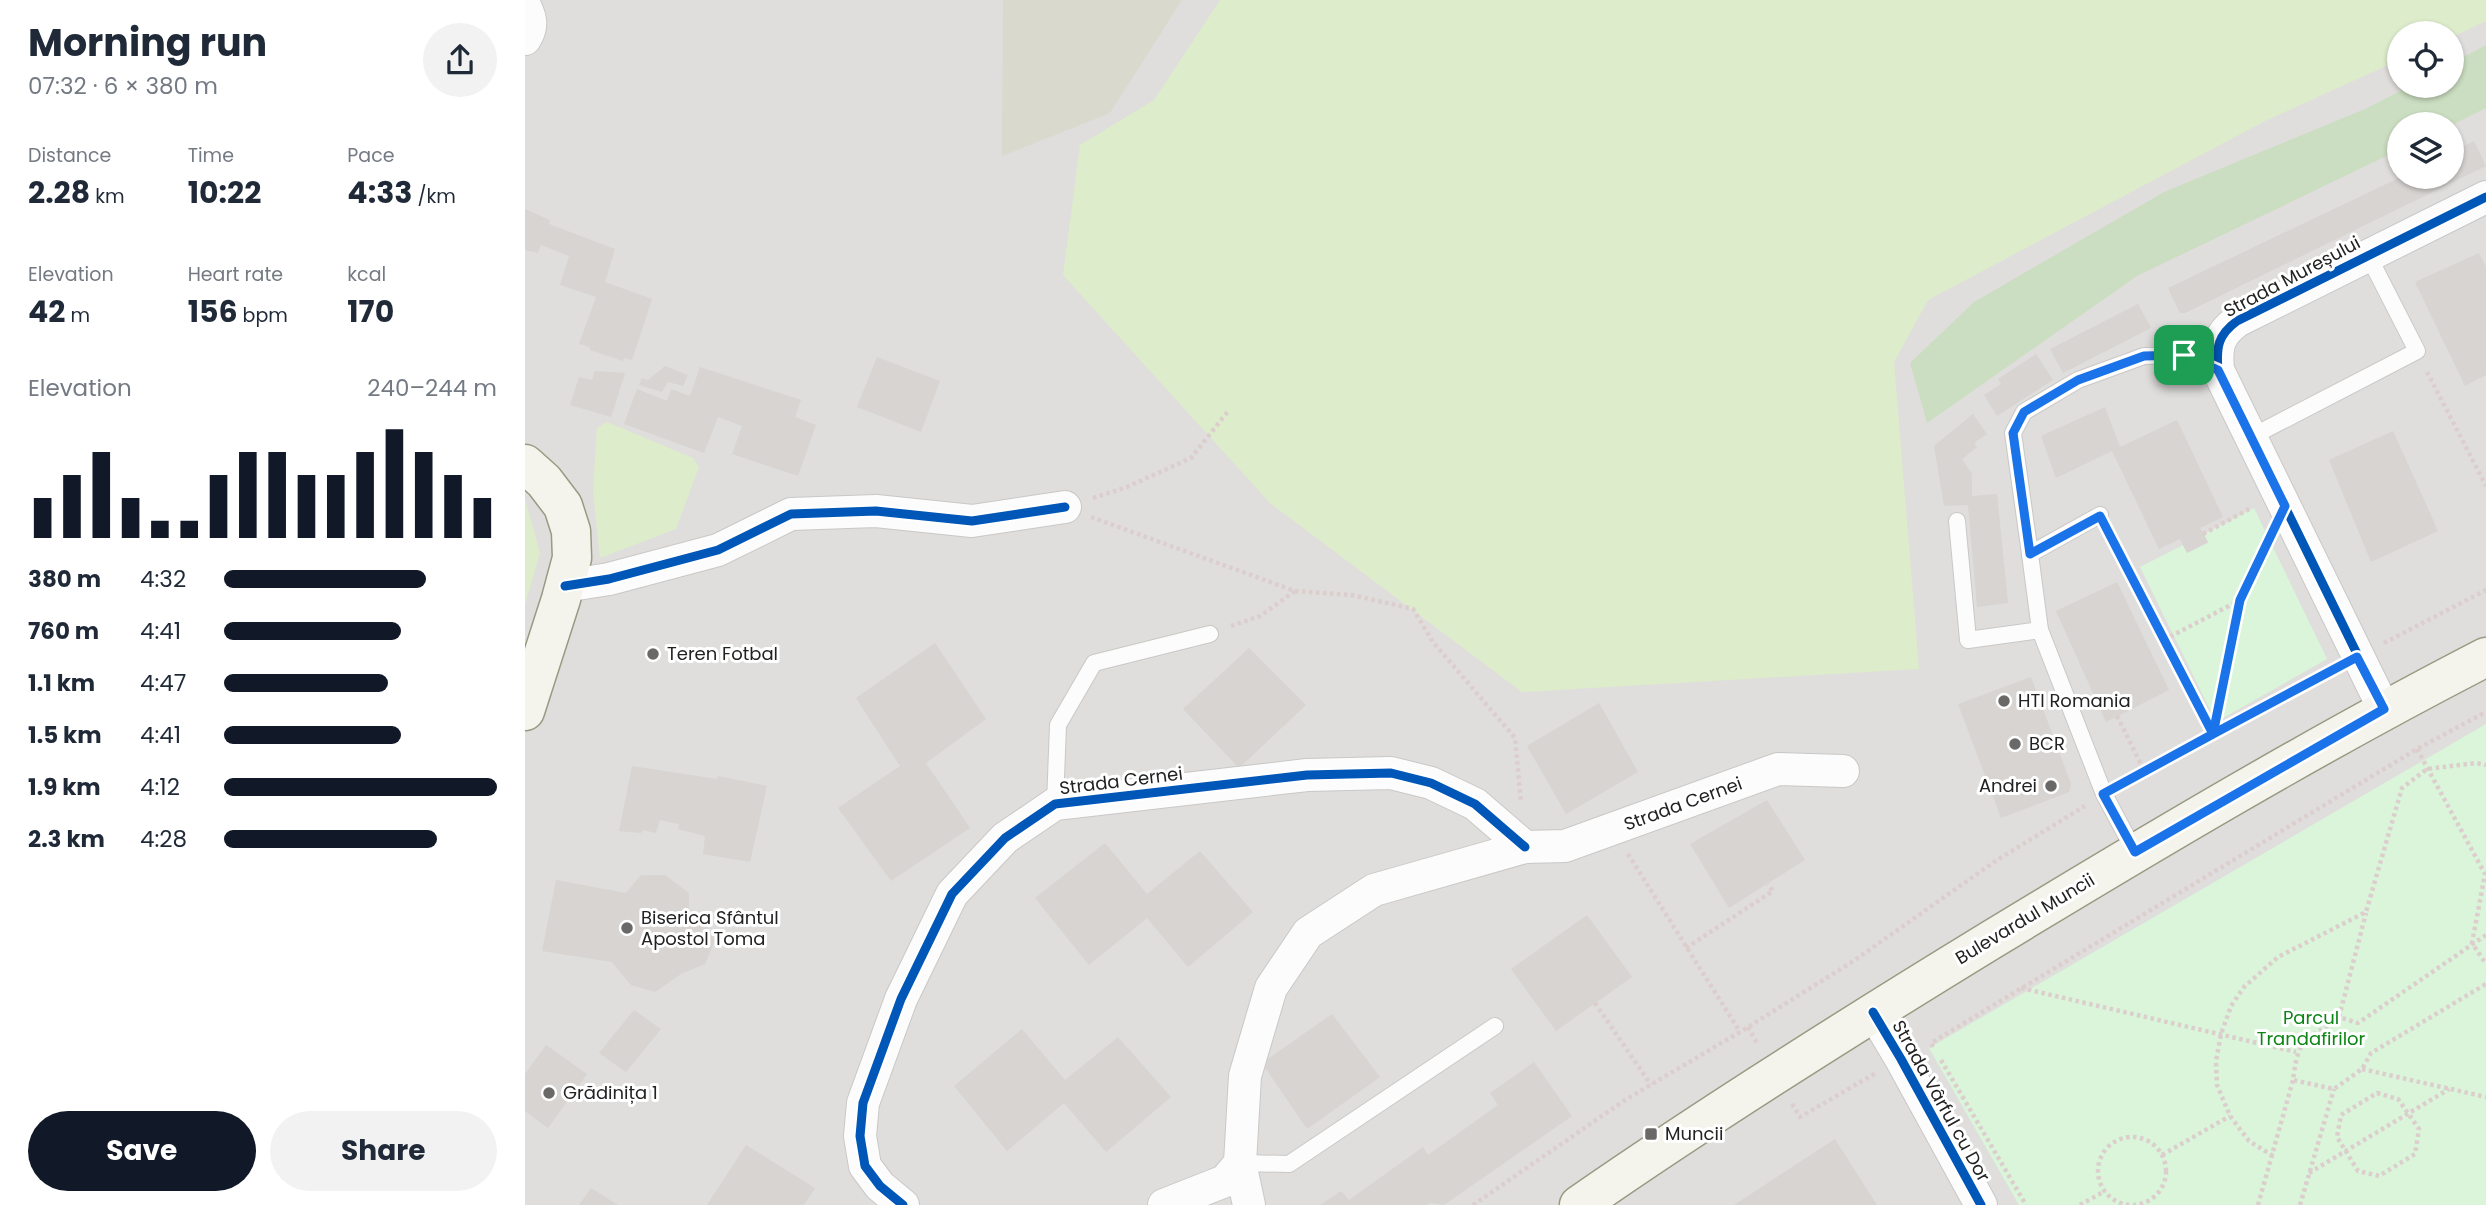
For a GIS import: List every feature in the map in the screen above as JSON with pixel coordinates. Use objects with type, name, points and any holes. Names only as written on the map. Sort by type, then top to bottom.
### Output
[{"type":"main road","points":[[525,464],[544,481],[563,506],[571,531],[572,558],[525,711]]},
{"type":"main road","name":"Bulevardul Muncii","points":[[1579,1205],[1873,1012],[2135,852],[2384,709],[2486,657]]},
{"type":"street","points":[[525,6],[531,17],[530,31],[525,39]]},
{"type":"street","name":"Strada Mureșului","points":[[2218,370],[2217,353],[2224,331],[2237,321],[2486,197]]},
{"type":"street","points":[[2218,370],[2384,709]]},
{"type":"street","points":[[565,586],[620,576],[718,550],[791,514],[876,511],[972,521],[1065,507]]},
{"type":"street","name":"Strada Cernei","points":[[1245,1203],[1240,1163],[1245,1076],[1271,988],[1308,933],[1374,890],[1525,847],[1565,846],[1778,769],[1843,771]]},
{"type":"street","name":"Strada Cernei","points":[[903,1205],[880,1186],[865,1167],[860,1136],[863,1103],[901,999],[952,894],[1005,838],[1055,804],[1307,775],[1391,773],[1431,783],[1475,804],[1525,847]]},
{"type":"street","name":"Strada Vârful cu Dor","points":[[1873,1012],[1981,1205]]},
{"type":"street","points":[[1164,1205],[1225,1181],[1240,1163]]},
{"type":"lane","points":[[2251,436],[2417,351],[2368,255]]},
{"type":"lane","points":[[2135,852],[2103,794],[2040,631],[2013,433],[2024,412],[2078,380],[2144,356],[2184,355],[2218,370]]},
{"type":"lane","points":[[2030,554],[2100,516]]},
{"type":"lane","points":[[1957,521],[1968,640],[2040,631]]},
{"type":"lane","points":[[1055,804],[1058,724],[1094,663],[1210,634]]},
{"type":"lane","points":[[1240,1163],[1289,1164],[1495,1026]]},
{"type":"path","points":[[2417,351],[2486,486]]},
{"type":"path","points":[[1065,507],[1127,486],[1191,458],[1230,410]]},
{"type":"path","points":[[2203,534],[2282,499]]},
{"type":"path","points":[[2213,734],[2240,600],[2282,499]]},
{"type":"path","points":[[1065,507],[1295,591],[1352,595],[1413,610],[1433,642],[1515,738],[1525,847]]},
{"type":"path","points":[[2100,516],[2213,734]]},
{"type":"path","points":[[1473,1205],[1625,1100],[1852,962],[1997,860],[2103,794],[2486,590]]},
{"type":"path","points":[[1210,634],[1260,616],[1295,591]]},
{"type":"path","points":[[2164,640],[2240,600]]},
{"type":"path","points":[[2026,1205],[1931,1043],[2417,749],[2486,712]]},
{"type":"path","points":[[2117,716],[2145,772]]},
{"type":"path","points":[[2417,749],[2486,874],[2472,943],[2486,964]]},
{"type":"path","points":[[2258,1205],[2293,1080],[2296,1052],[2308,1037],[2339,1017],[2402,788],[2427,769],[2476,762],[2486,765]]},
{"type":"path","points":[[1613,830],[1739,1032]]},
{"type":"path","points":[[1686,948],[1773,891],[1768,884]]},
{"type":"path","points":[[2273,1156],[2249,1141],[2231,1116],[2217,1085],[2216,1061],[2221,1034],[2231,1006],[2260,970],[2278,957],[2366,912]]},
{"type":"path","points":[[2339,1017],[2358,1023],[2486,935]]},
{"type":"path","points":[[2299,1205],[2334,1089],[2362,1069],[2371,1053],[2486,984]]},
{"type":"path","points":[[2021,988],[2296,1052]]},
{"type":"path","points":[[1595,1003],[1651,1085]]},
{"type":"path","points":[[2362,1069],[2486,1097]]},
{"type":"path","points":[[2293,1080],[2334,1089]]},
{"type":"path","points":[[2309,1172],[2449,1089]]},
{"type":"path","points":[[2377,1093],[2398,1099],[2419,1129],[2415,1154],[2379,1177],[2358,1171],[2346,1151],[2337,1137],[2341,1115],[2377,1093]]},
{"type":"path","points":[[2162,1155],[2231,1116]]},
{"type":"path","points":[[2128,1137],[2137,1137],[2153,1144],[2162,1155],[2166,1165],[2166,1177],[2157,1195],[2149,1201],[2128,1205],[2111,1198],[2105,1191],[2099,1180],[2098,1170],[2103,1154],[2111,1144],[2128,1137]]},
{"type":"path","points":[[2080,1205],[2105,1191]]},
{"type":"shaded area","points":[[525,0],[2486,0],[2486,1205],[525,1205]]},
{"type":"shaded area","points":[[1003,0],[1182,0],[1110,113],[1002,156]]},
{"type":"green space","points":[[1220,0],[2486,0],[2486,21],[2464,31],[2464,21],[2387,21],[2387,65],[2265,121],[1928,300],[1894,362],[1919,669],[1522,692],[1270,503],[1063,275],[1080,145],[1154,100]]},
{"type":"green space","points":[[2486,45],[2486,108],[2464,119],[2464,112],[2387,112],[2387,156],[2137,276],[1927,423],[1910,363],[1974,302],[2164,192],[2387,98],[2464,98],[2464,57]]},
{"type":"green space","points":[[607,422],[693,458],[699,467],[676,529],[600,558],[593,490],[597,428]]},
{"type":"green space","points":[[525,499],[540,553],[525,605]]},
{"type":"green space","points":[[2254,508],[2327,659],[2216,722],[2140,567],[2183,545],[2187,553],[2208,543],[2204,534]]},
{"type":"green space","name":"Parcul Trandafirilor","points":[[2486,724],[2486,1205],[2019,1205],[1929,1048]]},
{"type":"building","points":[[2474,141],[2486,166],[2464,177],[2464,146]]},
{"type":"building","points":[[2387,184],[2387,189],[2439,189],[2185,313],[2180,313],[2168,288]]},
{"type":"building","points":[[525,209],[550,220],[549,224],[615,249],[605,282],[652,299],[632,360],[624,358],[623,361],[579,344],[596,297],[560,285],[569,256],[541,245],[538,253],[525,250]]},
{"type":"building","points":[[2479,253],[2486,267],[2486,375],[2465,386],[2415,282]]},
{"type":"building","points":[[2138,304],[2151,328],[2063,373],[2050,349]]},
{"type":"building","points":[[2036,354],[2053,380],[1997,416],[1984,395],[2001,384],[1998,379]]},
{"type":"building","points":[[877,357],[940,381],[921,432],[857,407]]},
{"type":"building","points":[[665,366],[688,375],[683,386],[668,382],[662,392],[639,385],[642,378],[648,380]]},
{"type":"building","points":[[700,367],[801,400],[795,417],[816,425],[798,476],[732,454],[742,426],[718,417],[704,453],[624,424],[637,389],[667,401],[671,389],[690,396]]},
{"type":"building","points":[[595,371],[625,373],[611,417],[570,405],[579,377],[592,380]]},
{"type":"building","points":[[2105,407],[2120,447],[2177,420],[2223,517],[2200,528],[2208,542],[2187,553],[2180,539],[2159,549],[2112,451],[2056,478],[2041,436]]},
{"type":"building","points":[[1973,414],[1987,434],[1974,443],[1977,447],[1962,459],[1972,474],[1972,496],[1997,494],[2008,603],[1977,607],[1968,505],[1944,506],[1934,446]]},
{"type":"building","points":[[2393,431],[2438,531],[2371,562],[2329,460]]},
{"type":"building","points":[[2117,582],[2169,690],[2106,722],[2056,611]]},
{"type":"building","points":[[935,643],[986,719],[926,763],[970,828],[891,881],[838,808],[900,766],[856,698]]},
{"type":"building","points":[[1249,648],[1306,705],[1239,768],[1183,709]]},
{"type":"building","name":"BCR","points":[[2031,677],[2071,784],[2069,792],[2001,818],[1958,704]]},
{"type":"building","points":[[1599,703],[1638,772],[1566,814],[1527,746]]},
{"type":"building","points":[[632,766],[717,779],[718,776],[767,786],[750,862],[703,854],[705,836],[678,829],[679,824],[660,820],[656,833],[643,830],[641,833],[619,831]]},
{"type":"building","points":[[1767,800],[1805,860],[1729,908],[1690,844]]},
{"type":"building","points":[[1105,843],[1147,894],[1200,851],[1253,912],[1188,967],[1147,918],[1089,965],[1035,898]]},
{"type":"building","name":"Biserica Sfântul Apostol Toma","points":[[641,875],[665,875],[689,893],[689,909],[700,914],[715,940],[705,964],[681,974],[655,992],[631,985],[612,962],[542,951],[556,880],[626,893]]},
{"type":"building","points":[[1587,915],[1632,977],[1556,1031],[1511,969]]},
{"type":"building","points":[[634,1010],[661,1029],[626,1072],[599,1053]]},
{"type":"building","points":[[1332,1014],[1380,1077],[1307,1129],[1262,1063]]},
{"type":"building","points":[[1022,1029],[1065,1080],[1118,1037],[1171,1097],[1106,1152],[1064,1103],[1007,1151],[954,1086]]},
{"type":"building","name":"Grădinița 1","points":[[546,1045],[587,1074],[548,1128],[525,1111],[525,1074]]},
{"type":"building","points":[[1534,1062],[1572,1116],[1444,1205],[1320,1205],[1341,1191],[1349,1200],[1423,1147],[1428,1155],[1498,1105],[1490,1093]]},
{"type":"building","points":[[1835,1139],[1877,1205],[1734,1205],[1815,1152]]},
{"type":"building","points":[[746,1145],[815,1188],[804,1205],[707,1205]]},
{"type":"building","points":[[591,1188],[618,1205],[579,1205]]},
{"type":"cycle path","points":[[2384,709],[2218,370],[2218,348],[2226,331],[2237,321],[2486,197]]},
{"type":"cycle path","points":[[565,586],[609,579],[718,550],[791,514],[876,511],[972,521],[1065,507]]},
{"type":"cycle path","points":[[903,1205],[880,1186],[865,1166],[860,1136],[863,1103],[901,999],[952,894],[1005,838],[1055,804],[1307,775],[1391,773],[1431,783],[1475,804],[1525,847]]},
{"type":"cycle path","points":[[1873,1012],[1981,1205]]},
{"type":"place","name":"Teren Fotbal","points":[[653,654]]},
{"type":"place","name":"HTI Romania","points":[[2004,701]]},
{"type":"place","name":"BCR","points":[[2015,744]]},
{"type":"place","name":"Andrei","points":[[2051,786]]},
{"type":"place","name":"Biserica Sfântul Apostol Toma","points":[[627,928]]},
{"type":"place","name":"Grădinița 1","points":[[549,1093]]},
{"type":"place","name":"Muncii","points":[[1651,1134]]},
{"type":"route","points":[[2184,355],[2144,356],[2078,380],[2024,412],[2013,433],[2030,554],[2100,516],[2213,734],[2357,657],[2384,709],[2135,852],[2103,794],[2213,734],[2240,600],[2285,506],[2218,370],[2184,355]]}]
